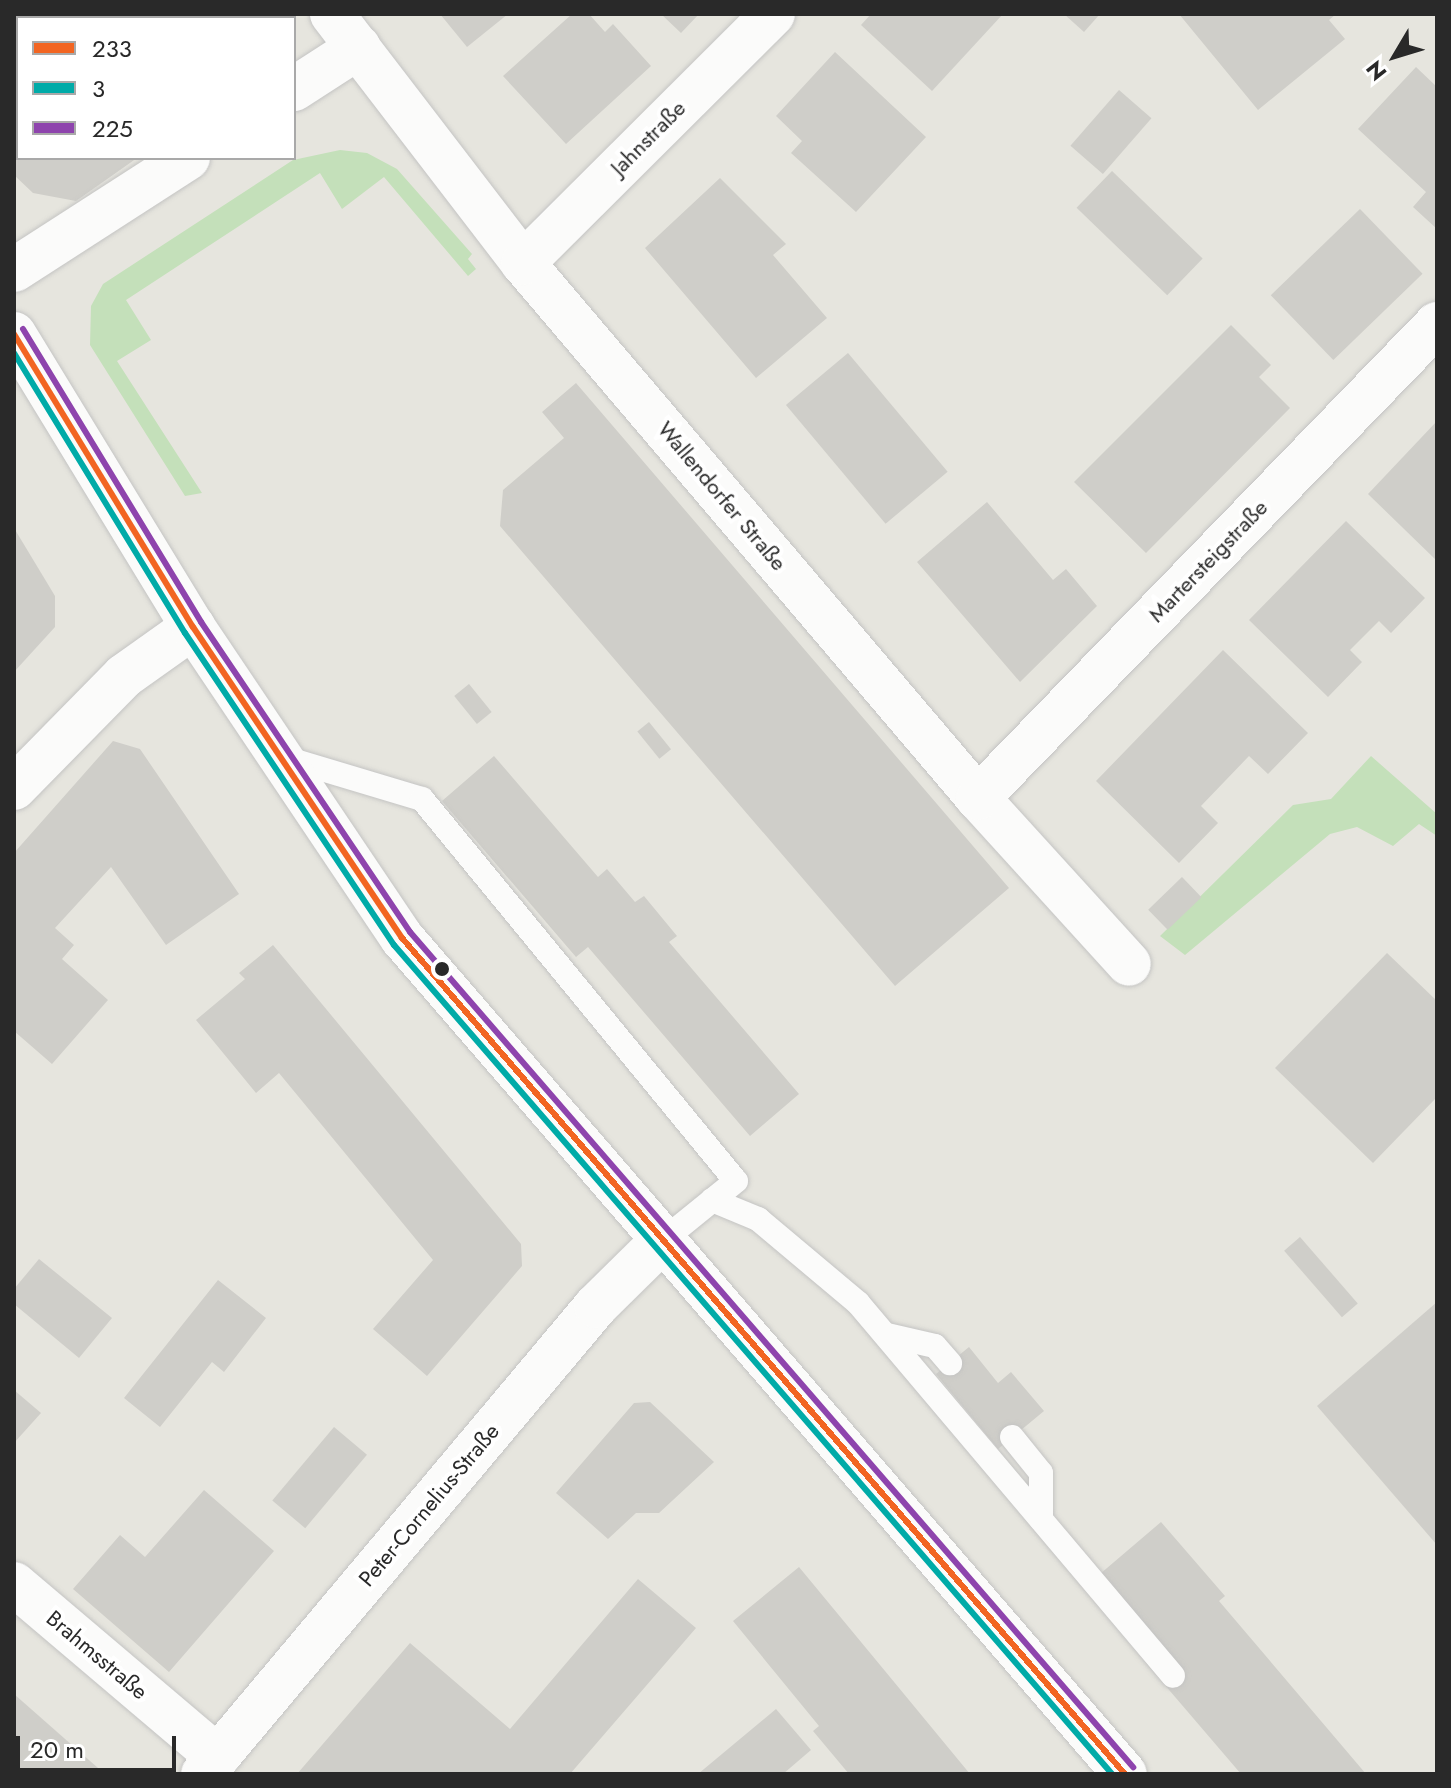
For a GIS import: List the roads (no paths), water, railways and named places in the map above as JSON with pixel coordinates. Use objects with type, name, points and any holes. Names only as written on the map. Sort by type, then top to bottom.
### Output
[{"type":"street","name":"Wallendorfer Straße","points":[[332,14],[523,263],[978,798],[1129,964]]},
{"type":"street","name":"Jahnstraße","points":[[523,263],[773,14]]},
{"type":"street","points":[[296,88],[359,47]]},
{"type":"street","points":[[14,270],[185,160]]},
{"type":"street","name":"Martersteigstraße","points":[[978,798],[1437,324]]},
{"type":"street","points":[[14,334],[193,627],[402,938],[661,1242],[1125,1774]]},
{"type":"street","points":[[14,788],[124,676],[193,627]]},
{"type":"street","name":"Peter-Cornelius-Straße","points":[[210,1766],[596,1306],[661,1242]]},
{"type":"street","name":"Brahmsstraße","points":[[14,1584],[210,1766]]},
{"type":"lane","points":[[278,756],[422,799],[736,1181],[661,1242]]},
{"type":"lane","points":[[712,1200],[758,1219],[887,1335],[1173,1676]]},
{"type":"lane","points":[[887,1335],[935,1346],[950,1363]]},
{"type":"lane","points":[[1012,1437],[1041,1473],[1041,1519]]}]
